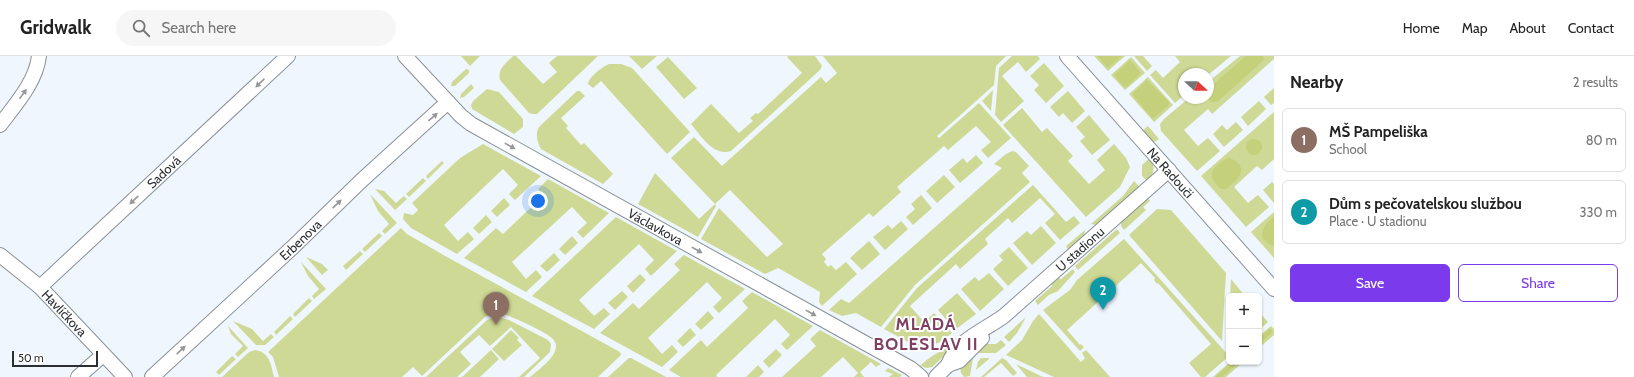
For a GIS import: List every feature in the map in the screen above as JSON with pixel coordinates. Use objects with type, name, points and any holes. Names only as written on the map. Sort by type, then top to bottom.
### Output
[{"type":"street","points":[[0,125],[29,85],[39,62],[39,56]]},
{"type":"street","name":"Sadová","points":[[40,287],[288,56]]},
{"type":"street","name":"Václavkova","points":[[405,56],[461,116],[476,127],[905,365],[921,377]]},
{"type":"street","name":"Na Radouči","points":[[1067,56],[1274,290]]},
{"type":"street","name":"Erbenova","points":[[152,377],[448,102]]},
{"type":"street","name":"U stadionu","points":[[936,377],[948,365],[959,361],[980,341],[990,326],[1004,316],[1169,170]]},
{"type":"street","name":"Havlíčkova","points":[[0,255],[40,287],[124,377]]},
{"type":"street","points":[[78,377],[103,355]]},
{"type":"green space","points":[[461,56],[480,56],[470,66]]},
{"type":"green space","points":[[513,56],[516,56],[543,84],[557,72],[549,63],[557,56],[598,56],[537,114],[533,114],[529,113],[500,80],[499,76],[501,69]]},
{"type":"green space","points":[[629,56],[657,56],[642,69]]},
{"type":"green space","points":[[815,56],[822,66],[820,70],[731,151],[719,151],[708,144],[691,124],[711,104],[739,133],[753,121],[750,118],[756,113],[758,114],[802,73],[787,57]]},
{"type":"green space","points":[[823,56],[1006,56],[996,66],[994,85],[937,136],[939,138],[979,103],[1011,138],[988,158],[981,150],[991,142],[976,126],[948,150],[944,146],[897,187],[901,192],[873,217],[869,213],[822,254],[826,259],[824,262],[828,267],[831,265],[836,270],[846,262],[857,274],[822,306],[819,302],[820,292],[780,269],[778,268],[765,274],[701,239],[719,208],[767,257],[783,244],[730,190],[715,204],[671,158],[694,137],[722,166],[821,77],[826,83],[837,73]]},
{"type":"green space","points":[[1012,56],[1038,56],[1040,59],[1026,72],[1018,62],[1002,76],[1024,101],[1001,122],[995,115],[999,68]]},
{"type":"green space","points":[[1094,56],[1125,56],[1108,71]]},
{"type":"green space","points":[[1097,56],[1122,56],[1107,67]]},
{"type":"green space","points":[[1134,56],[1143,56],[1152,66],[1147,71]]},
{"type":"green space","points":[[1175,56],[1231,56],[1214,70],[1214,68],[1178,68],[1178,100],[1175,103],[1150,75],[1156,70],[1163,78],[1180,62]]},
{"type":"green space","points":[[1240,56],[1274,56],[1274,59],[1212,114],[1208,109],[1184,130],[1198,146],[1208,138],[1220,151],[1197,171],[1161,131],[1160,124],[1182,104],[1214,104],[1214,77]]},
{"type":"green space","points":[[1246,56],[1263,56],[1264,60],[1217,102],[1214,102],[1214,84]]},
{"type":"green space","points":[[668,57],[697,88],[684,99],[656,67]]},
{"type":"green space","points":[[1131,57],[1145,73],[1125,90],[1111,75]]},
{"type":"green space","points":[[1130,60],[1141,73],[1128,86],[1124,87],[1114,75]]},
{"type":"green space","points":[[1044,63],[1064,86],[1046,103],[1034,90],[1039,85],[1030,76]]},
{"type":"green space","points":[[609,64],[621,64],[632,68],[690,132],[667,154],[601,81],[593,88],[588,84],[596,72]]},
{"type":"green space","points":[[466,69],[469,70],[469,73],[455,86],[451,86],[452,82]]},
{"type":"green space","points":[[1148,77],[1173,105],[1154,122],[1129,94]]},
{"type":"green space","points":[[1147,80],[1169,102],[1168,106],[1154,118],[1152,118],[1132,94]]},
{"type":"green space","points":[[471,84],[474,88],[464,97],[460,98],[461,94]]},
{"type":"green space","points":[[1274,88],[1274,103],[1271,105],[1264,97]]},
{"type":"green space","points":[[487,89],[499,92],[523,119],[523,127],[514,134],[472,109],[471,105],[473,101]]},
{"type":"green space","points":[[993,90],[991,111],[982,101]]},
{"type":"green space","points":[[577,91],[580,91],[585,96],[561,118],[568,126],[566,128],[581,145],[584,143],[613,174],[603,184],[541,149],[538,141],[537,132],[539,127]]},
{"type":"green space","points":[[1068,91],[1085,111],[1072,123],[1063,113],[1059,117],[1050,107]]},
{"type":"green space","points":[[1259,101],[1266,109],[1248,126],[1241,117]]},
{"type":"green space","points":[[1022,108],[1042,132],[1047,128],[1073,156],[1068,161],[1089,184],[1105,170],[1097,160],[1114,144],[1126,158],[1130,167],[1120,187],[1086,217],[1003,125]]},
{"type":"green space","points":[[1274,112],[1274,159],[1262,170],[1257,166],[1234,187],[1248,203],[1258,195],[1269,207],[1246,227],[1201,176]]},
{"type":"green space","points":[[1089,115],[1110,140],[1092,155],[1080,141],[1085,137],[1076,127]]},
{"type":"green space","points":[[1236,122],[1243,130],[1224,147],[1213,134],[1222,125],[1227,130]]},
{"type":"green space","points":[[1148,126],[1159,139],[1153,143],[1142,131]]},
{"type":"green space","points":[[1251,139],[1257,139],[1262,144],[1260,153],[1257,155],[1251,155],[1246,150],[1246,144]]},
{"type":"green space","points":[[483,144],[541,176],[515,200],[509,194],[518,185],[503,169],[444,225],[458,241],[468,232],[474,239],[457,254],[411,228],[403,219],[404,213],[413,215],[418,210],[412,203],[460,158]]},
{"type":"green space","points":[[1012,151],[1016,152],[1029,166],[1022,173],[1030,182],[915,285],[881,327],[856,313],[842,316],[829,310],[841,299],[849,303],[1002,168],[994,164]]},
{"type":"green space","points":[[976,155],[983,163],[960,183],[949,170],[963,158],[967,163]]},
{"type":"green space","points":[[1150,158],[1154,167],[1151,176],[1147,181],[1142,176],[1142,165]]},
{"type":"green space","points":[[1230,158],[1238,164],[1241,173],[1237,180],[1228,188],[1222,189],[1214,181],[1212,173],[1219,163]]},
{"type":"green space","points":[[442,161],[444,163],[428,179],[426,176]]},
{"type":"green space","points":[[655,173],[699,219],[715,204],[716,206],[698,237],[638,204]]},
{"type":"green space","points":[[944,175],[955,187],[937,203],[926,191]]},
{"type":"green space","points":[[423,178],[426,181],[409,197],[406,194]]},
{"type":"green space","points":[[548,179],[609,213],[583,238],[577,232],[587,223],[572,207],[512,262],[526,279],[536,270],[542,277],[526,292],[464,258],[496,228],[503,234],[544,195],[538,189]]},
{"type":"green space","points":[[1134,181],[1140,187],[1097,225],[1091,224],[1123,196]]},
{"type":"green space","points":[[1272,182],[1274,184],[1274,203],[1263,190]]},
{"type":"green space","points":[[1033,185],[1066,222],[1074,216],[1080,223],[1060,240],[1045,223],[1055,214],[1040,198],[1012,223],[1008,218],[985,239],[988,244],[960,269],[956,264],[910,306],[924,322],[934,313],[952,333],[942,341],[923,350],[884,329],[917,288]]},
{"type":"green space","points":[[375,189],[384,191],[396,203],[404,196],[407,199],[395,210]]},
{"type":"green space","points":[[370,194],[397,223],[385,234],[382,231],[389,224],[378,211]]},
{"type":"green space","points":[[921,195],[932,208],[913,225],[906,217],[915,209],[911,204]]},
{"type":"green space","points":[[1147,197],[1150,201],[1143,207],[1146,210],[1124,230],[1121,226],[1121,221]]},
{"type":"green space","points":[[504,198],[510,205],[497,217],[491,211]]},
{"type":"green space","points":[[1157,209],[1171,210],[1226,273],[1222,341],[1129,235]]},
{"type":"green space","points":[[1274,212],[1274,258],[1251,232]]},
{"type":"green space","points":[[486,215],[492,222],[479,234],[473,228]]},
{"type":"green space","points":[[1274,216],[1274,246],[1264,239],[1262,232]]},
{"type":"green space","points":[[616,217],[677,251],[651,276],[645,269],[654,260],[639,244],[579,300],[594,316],[604,308],[610,314],[594,329],[532,296]]},
{"type":"green space","points":[[901,221],[908,229],[885,250],[873,237],[888,225],[892,229]]},
{"type":"green space","points":[[1041,226],[1056,243],[1032,265],[1013,243],[1027,231],[1031,235]]},
{"type":"green space","points":[[401,228],[407,234],[620,352],[621,355],[598,377],[530,377],[553,355],[556,346],[555,342],[548,335],[533,327],[495,312],[485,317],[422,376],[413,367],[402,377],[279,377],[273,357],[268,352]]},
{"type":"green space","points":[[1117,229],[1120,233],[1078,270],[1075,266]]},
{"type":"green space","points":[[1085,230],[1084,237],[1069,251],[1066,246]]},
{"type":"green space","points":[[379,233],[382,236],[365,252],[362,249]]},
{"type":"green space","points":[[572,236],[578,243],[565,255],[559,249]]},
{"type":"green space","points":[[1124,239],[1226,353],[1226,359],[1205,377],[1201,377],[1189,363],[1211,344],[1158,283],[1157,284],[1154,280],[1155,278],[1141,263],[1067,330],[1080,345],[1081,344],[1084,347],[1080,351],[1043,310],[1070,290],[1077,280]]},
{"type":"green space","points":[[869,241],[880,254],[862,270],[850,258]]},
{"type":"green space","points":[[1009,247],[1028,268],[1008,286],[993,269],[1003,260],[999,256]]},
{"type":"green space","points":[[360,251],[363,254],[346,270],[343,266]]},
{"type":"green space","points":[[554,253],[560,260],[547,272],[540,266]]},
{"type":"green space","points":[[684,255],[745,289],[719,313],[713,307],[722,298],[707,282],[648,338],[662,354],[672,345],[678,352],[662,367],[600,333],[633,303],[639,309],[680,270],[674,264]]},
{"type":"green space","points":[[306,257],[322,264],[328,270],[322,275]]},
{"type":"green space","points":[[301,262],[326,289],[314,299],[312,296],[319,289],[308,276]]},
{"type":"green space","points":[[1073,269],[1075,272],[1058,291],[1049,295],[1038,305],[1035,301],[1052,286],[1052,282],[1057,277],[1061,279]]},
{"type":"green space","points":[[989,273],[1004,289],[980,311],[961,289],[975,277],[979,281]]},
{"type":"green space","points":[[640,274],[646,280],[633,293],[627,286]]},
{"type":"green space","points":[[1231,279],[1243,293],[1230,293]]},
{"type":"green space","points":[[622,291],[628,297],[615,310],[608,303]]},
{"type":"green space","points":[[752,292],[813,326],[787,350],[781,344],[790,335],[775,319],[716,375],[717,377],[681,377],[669,370],[701,340],[707,347],[748,308],[742,301]]},
{"type":"green space","points":[[957,293],[976,314],[955,330],[938,310]]},
{"type":"green space","points":[[309,298],[312,301],[295,317],[293,314]]},
{"type":"green space","points":[[708,311],[714,318],[701,330],[695,324]]},
{"type":"green space","points":[[1039,314],[1081,362],[1085,358],[1082,353],[1086,350],[1110,377],[1054,377],[1006,355],[1022,340]]},
{"type":"green space","points":[[1262,315],[1268,322],[1262,327]]},
{"type":"green space","points":[[290,316],[293,319],[276,335],[274,332]]},
{"type":"green space","points":[[499,317],[509,320],[548,340],[551,344],[550,352],[524,377],[519,377],[540,358],[511,327],[490,346],[479,335],[460,352],[471,364],[457,377],[426,377],[487,320]]},
{"type":"green space","points":[[1026,317],[1017,333],[1009,342],[1004,337]]},
{"type":"green space","points":[[233,321],[252,329],[263,341],[271,334],[274,337],[265,345],[256,345]]},
{"type":"green space","points":[[228,326],[248,348],[238,357],[235,354],[243,346],[231,334]]},
{"type":"green space","points":[[1271,326],[1274,329],[1274,335],[1262,345],[1262,334]]},
{"type":"green space","points":[[690,328],[696,335],[683,347],[677,341]]},
{"type":"green space","points":[[1269,329],[1272,330],[1272,333],[1262,341],[1262,335]]},
{"type":"green space","points":[[511,330],[519,338],[517,340],[522,345],[504,361],[492,349]]},
{"type":"green space","points":[[820,330],[881,364],[876,367],[871,362],[860,372],[864,377],[854,377],[858,373],[843,357],[821,377],[782,377],[816,346],[810,339]]},
{"type":"green space","points":[[957,340],[959,343],[932,367],[927,368],[920,366],[928,359]]},
{"type":"green space","points":[[1001,340],[1006,345],[996,353],[979,353],[975,349],[985,344],[996,344]]},
{"type":"green space","points":[[776,349],[782,355],[769,368],[763,361]]},
{"type":"green space","points":[[255,350],[264,353],[267,356],[271,364],[274,377],[222,377],[249,352]]},
{"type":"green space","points":[[491,350],[499,359],[480,377],[462,377]]},
{"type":"green space","points":[[970,355],[973,358],[970,376],[964,377],[961,373],[960,367]]},
{"type":"green space","points":[[232,356],[236,359],[219,375],[216,372]]},
{"type":"green space","points":[[629,358],[631,358],[666,377],[608,377]]},
{"type":"green space","points":[[981,358],[990,358],[976,370],[978,362]]},
{"type":"green space","points":[[1002,358],[1006,360],[1017,373],[1013,376],[1001,363],[984,377],[981,377]]},
{"type":"green space","points":[[1016,364],[1043,377],[1027,377]]},
{"type":"green space","points":[[758,365],[764,372],[759,377],[746,377]]},
{"type":"green space","points":[[1227,365],[1240,365],[1226,377],[1213,377]]},
{"type":"green space","points":[[1229,365],[1236,365],[1222,377],[1215,377]]},
{"type":"green space","points":[[888,368],[902,375],[900,377],[889,377],[893,374],[885,371]]},
{"type":"place","name":"Dům s pečovatelskou službou","points":[[1103,310]]},
{"type":"place","name":"MŠ Pampeliška","points":[[496,325]]},
{"type":"district","name":"MLADÁ BOLESLAV II","points":[[926,334]]}]
